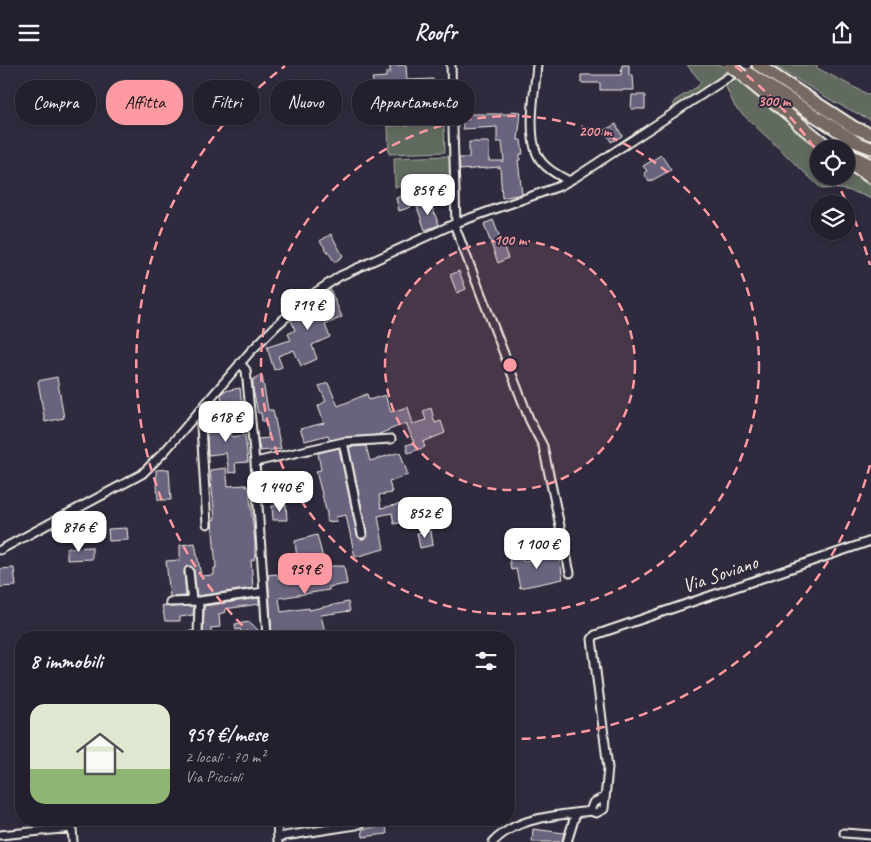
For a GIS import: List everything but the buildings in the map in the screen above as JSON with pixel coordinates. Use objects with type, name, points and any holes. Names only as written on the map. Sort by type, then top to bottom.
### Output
[{"type":"highway","points":[[730,65],[746,71],[799,124],[819,140]]},
{"type":"highway","points":[[737,65],[856,142],[871,148]]},
{"type":"highway","points":[[759,65],[855,128],[871,134]]},
{"type":"highway","points":[[799,124],[824,140]]},
{"type":"highway","points":[[855,157],[871,165]]},
{"type":"highway","points":[[855,167],[871,177]]},
{"type":"street","points":[[451,65],[455,223],[530,421],[543,446],[570,573]]},
{"type":"street","points":[[537,65],[533,141],[537,156],[544,165],[570,181]]},
{"type":"street","points":[[0,550],[142,473],[165,451],[240,363],[276,325],[313,294],[340,276],[455,223],[570,181],[746,71]]},
{"type":"street","points":[[240,363],[246,370],[255,462],[267,631]]},
{"type":"street","points":[[200,410],[207,524]]},
{"type":"street","points":[[255,462],[343,441],[391,439]]},
{"type":"street","points":[[343,441],[362,534]]},
{"type":"street","name":"Via Soviano","points":[[605,797],[608,768],[592,639],[607,630],[871,541]]},
{"type":"street","points":[[189,571],[196,601],[198,631]]},
{"type":"street","points":[[170,602],[196,601],[264,592]]},
{"type":"street","points":[[590,811],[594,803],[605,797]]},
{"type":"street","points":[[493,842],[505,832],[531,821],[590,811],[602,812],[605,797]]},
{"type":"street","points":[[567,842],[576,813]]},
{"type":"street","points":[[277,826],[278,839],[350,826]]},
{"type":"street","points":[[0,835],[72,828],[73,842]]},
{"type":"street","points":[[844,833],[871,835]]},
{"type":"green space","points":[[687,65],[722,65],[728,70],[674,110],[674,101],[697,87],[701,82]]},
{"type":"green space","points":[[773,65],[817,65],[817,68],[871,96],[871,120],[836,103]]},
{"type":"green space","points":[[736,77],[812,140],[810,140],[810,178],[735,107],[725,85]]},
{"type":"green space","points":[[444,125],[445,152],[389,154],[388,126]]},
{"type":"green space","points":[[450,156],[451,184],[395,187],[394,158]]},
{"type":"green space","points":[[855,171],[871,181],[871,199],[847,190],[822,189],[818,185],[855,185]]}]
